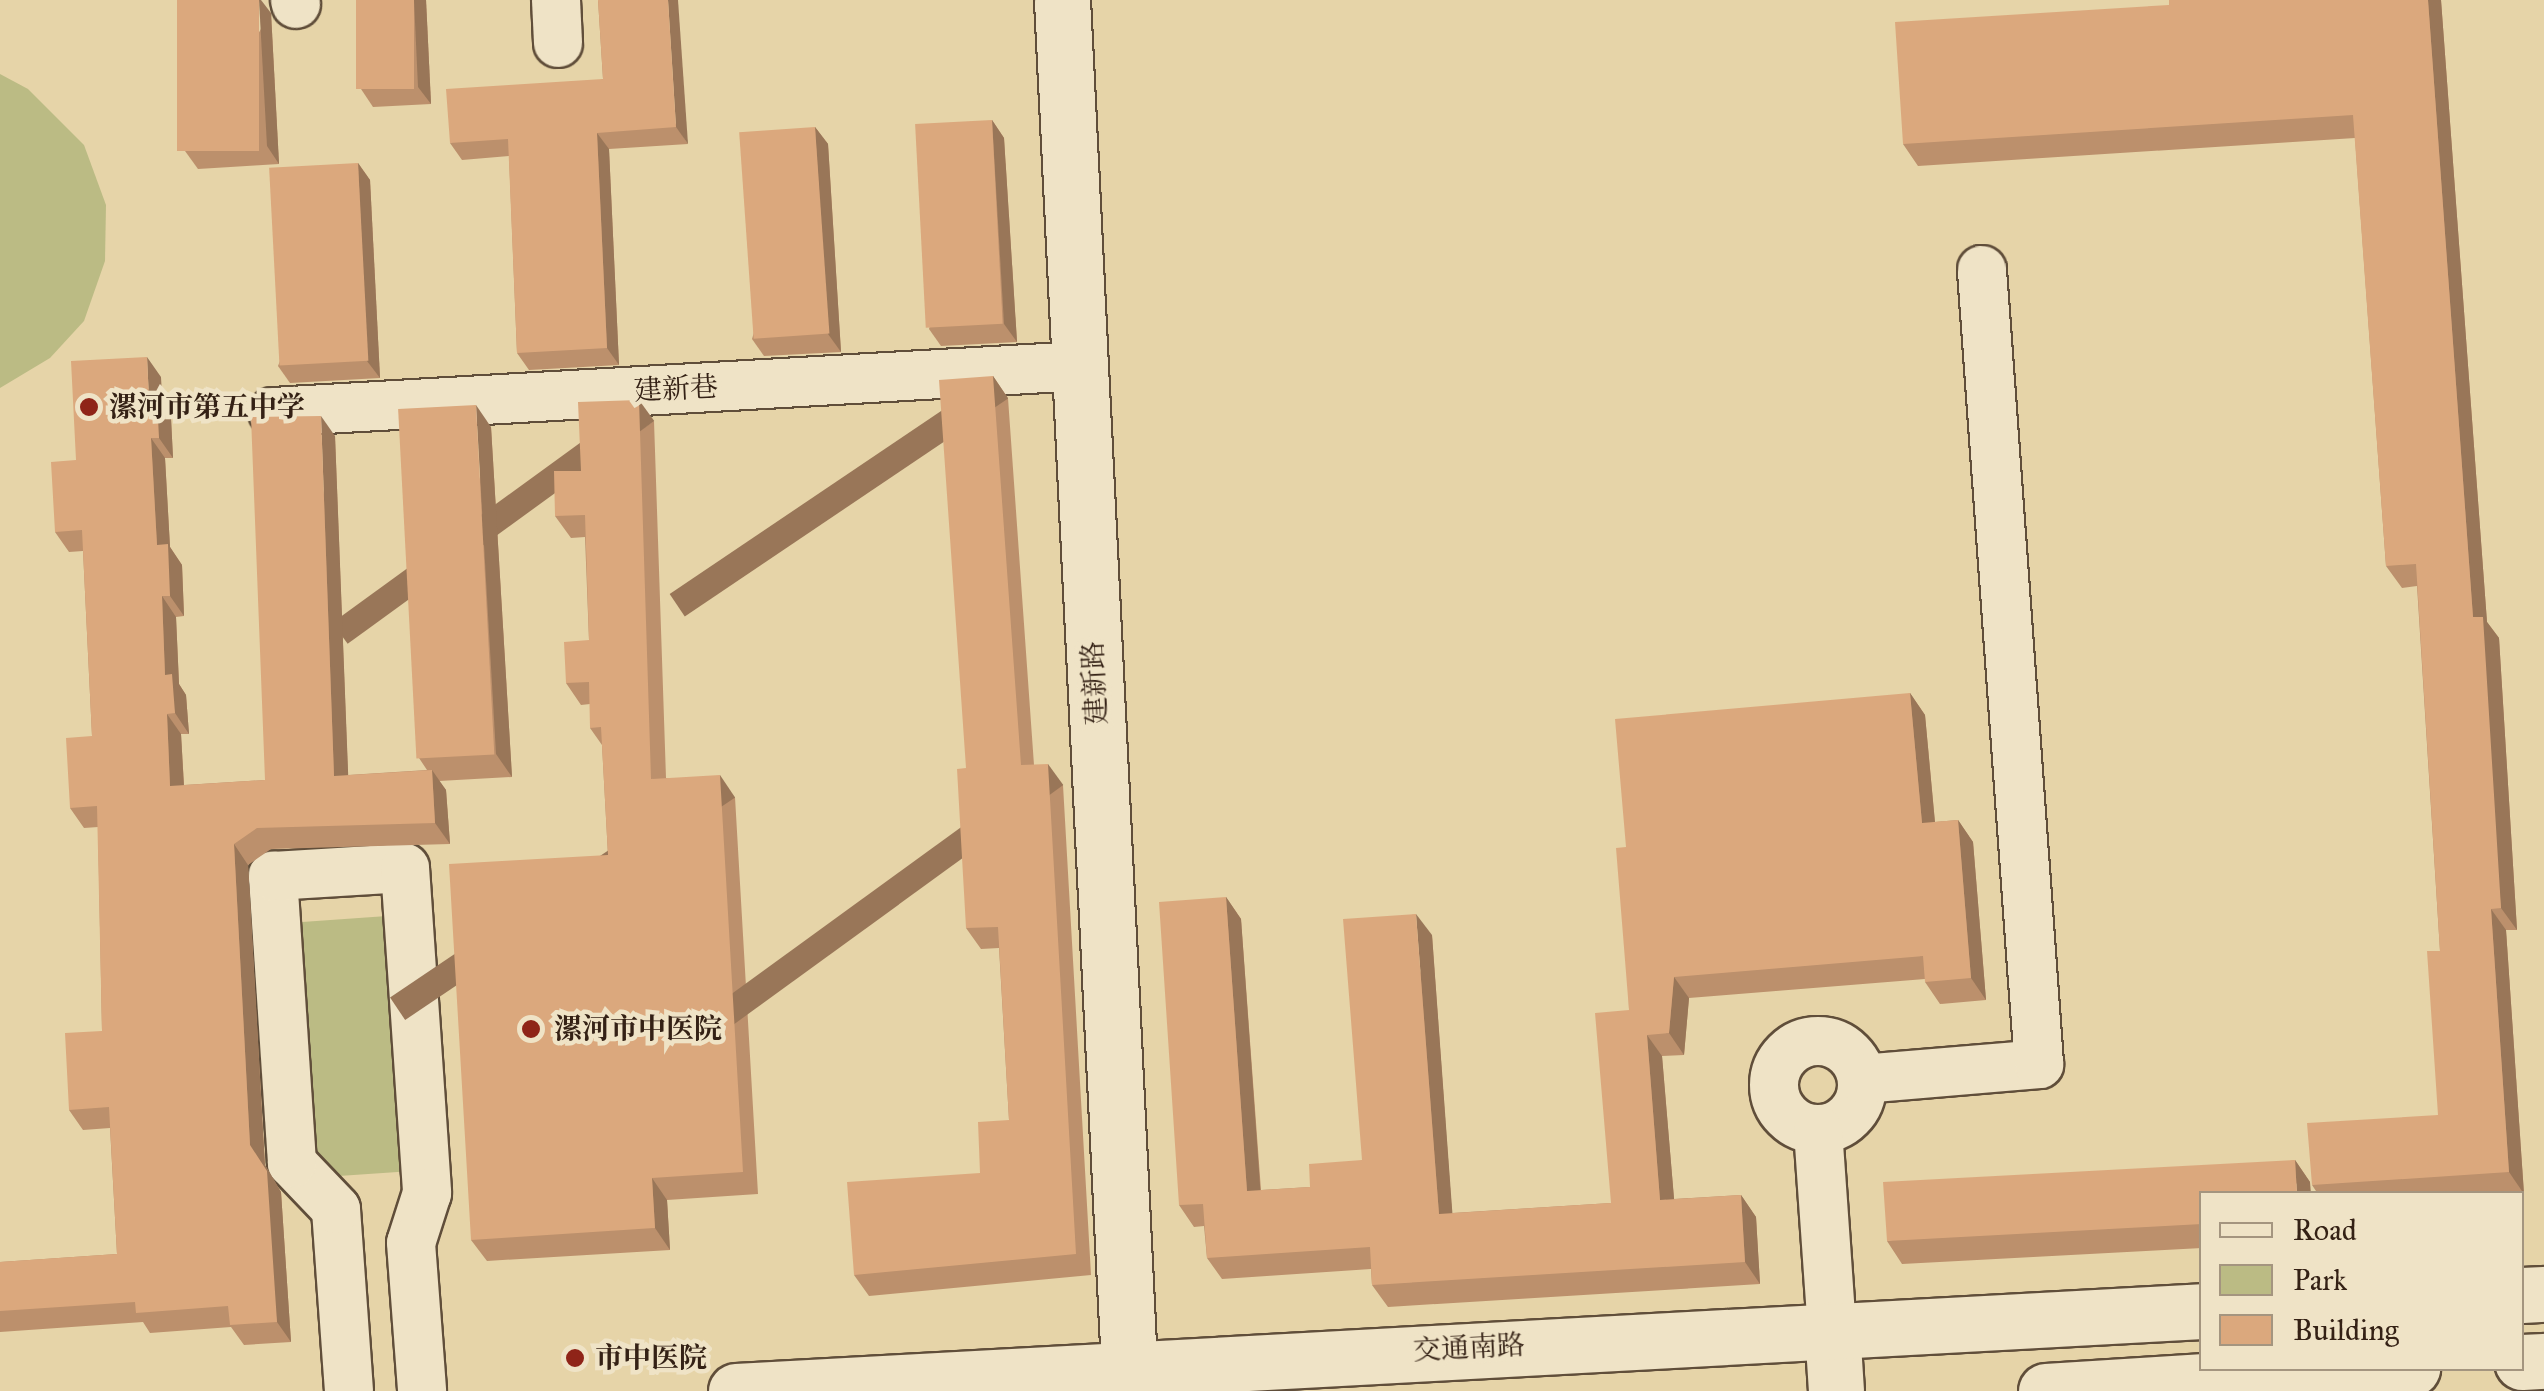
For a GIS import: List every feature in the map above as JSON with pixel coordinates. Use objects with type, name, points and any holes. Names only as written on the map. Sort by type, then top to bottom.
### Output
[{"type":"main road","name":"建新路","points":[[1062,0],[1130,1366]]},
{"type":"main road","name":"交通南路","points":[[736,1391],[1130,1366],[2199,1311]]},
{"type":"main road","points":[[1832,1329],[1836,1391]]},
{"type":"main road","points":[[2046,1391],[2243,1384],[2380,1371]]},
{"type":"street","points":[[1862,1079],[2038,1064],[1982,270]]},
{"type":"street","name":"建新巷","points":[[273,412],[1080,366]]},
{"type":"street","points":[[349,1391],[336,1208],[292,1163],[273,876],[405,868],[427,1192],[410,1244],[422,1391]]},
{"type":"street","points":[[1807,1042],[1836,1044],[1849,1053],[1862,1079],[1846,1120],[1818,1130],[1792,1121],[1775,1098],[1784,1057],[1807,1042]]},
{"type":"street","points":[[1818,1130],[1832,1329]]},
{"type":"green space","points":[[0,74],[28,89],[84,145],[106,205],[105,261],[84,321],[50,358],[0,388]]},
{"type":"green space","points":[[387,916],[405,1171],[313,1178],[295,922]]},
{"type":"building","points":[[177,0],[259,0],[259,151],[177,151]]},
{"type":"building","points":[[356,0],[414,0],[414,89],[356,89]]},
{"type":"building","points":[[598,0],[668,0],[676,127],[597,133],[607,348],[517,353],[508,139],[450,143],[446,89],[603,79]]},
{"type":"building","points":[[2169,0],[2428,0],[2473,617],[2483,617],[2501,908],[2491,909],[2509,1172],[2312,1185],[2307,1123],[2438,1115],[2427,951],[2440,951],[2416,564],[2386,566],[2353,115],[1903,144],[1895,22],[2169,5]]},
{"type":"building","points":[[992,120],[1003,324],[926,328],[915,124]]},
{"type":"building","points":[[815,127],[829,333],[754,339],[739,132]]},
{"type":"building","points":[[358,163],[368,361],[279,365],[269,168]]},
{"type":"building","points":[[147,357],[149,399],[157,398],[159,438],[151,438],[157,545],[168,544],[170,596],[162,596],[165,675],[172,674],[175,713],[167,714],[170,786],[265,780],[251,417],[321,416],[334,776],[432,770],[435,823],[257,828],[234,844],[250,1145],[267,1171],[277,1322],[230,1325],[228,1306],[136,1313],[135,1302],[0,1311],[0,1262],[117,1254],[109,1107],[69,1110],[65,1033],[102,1031],[97,806],[70,808],[66,738],[92,736],[82,530],[55,532],[51,462],[76,460],[71,361]]},
{"type":"building","points":[[993,376],[1021,765],[1048,764],[1076,1254],[854,1275],[847,1182],[980,1173],[978,1122],[1009,1120],[998,927],[966,928],[957,769],[966,768],[939,380]]},
{"type":"building","points":[[639,400],[651,779],[720,775],[743,1172],[652,1178],[655,1228],[471,1240],[449,864],[608,855],[601,727],[590,728],[589,682],[566,683],[564,642],[589,640],[585,515],[555,516],[554,471],[581,471],[578,402]]},
{"type":"building","points":[[476,405],[494,755],[416,759],[398,409]]},
{"type":"building","points":[[1910,693],[1922,823],[1958,820],[1971,978],[1925,982],[1923,956],[1674,977],[1669,1033],[1647,1035],[1660,1200],[1741,1195],[1745,1262],[1372,1285],[1370,1247],[1207,1258],[1203,1204],[1179,1205],[1159,902],[1226,897],[1247,1191],[1310,1187],[1309,1164],[1362,1160],[1343,919],[1416,914],[1439,1214],[1611,1203],[1595,1013],[1629,1010],[1616,848],[1626,847],[1615,719]]},
{"type":"building","points":[[2295,1160],[2297,1191],[2199,1191],[2199,1224],[1887,1241],[1883,1182]]},
{"type":"place","name":"漯河市第五中学","points":[[89,407]]},
{"type":"place","name":"漯河市中医院","points":[[531,1029]]},
{"type":"place","name":"市中医院","points":[[575,1358]]}]
